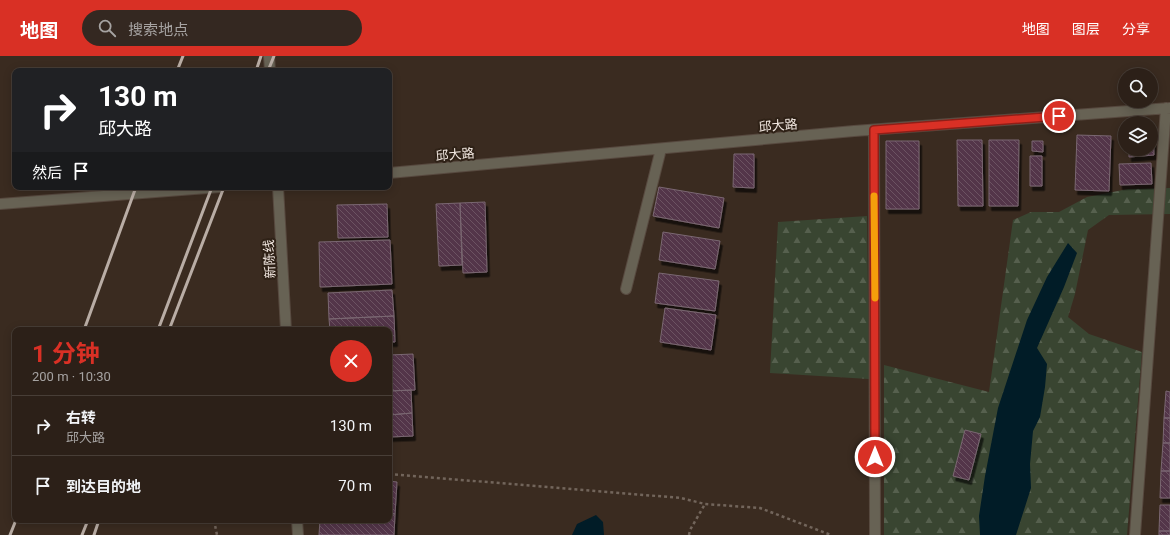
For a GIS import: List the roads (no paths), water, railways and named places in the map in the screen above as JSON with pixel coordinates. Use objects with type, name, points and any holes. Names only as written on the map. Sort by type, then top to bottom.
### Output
[{"type":"street","points":[[269,56],[270,68]]},
{"type":"street","points":[[1136,535],[1168,108]]},
{"type":"street","name":"邱大路","points":[[392,173],[874,130],[1168,108]]},
{"type":"street","points":[[874,130],[876,535]]},
{"type":"street","points":[[626,289],[660,149]]},
{"type":"street","points":[[0,204],[181,190]]},
{"type":"street","name":"新陈线","points":[[278,190],[286,327]]},
{"type":"street","points":[[297,523],[298,535]]},
{"type":"water","points":[[1068,243],[1077,253],[1064,287],[1037,348],[1047,364],[1040,417],[1033,431],[1030,464],[1031,488],[1016,535],[980,535],[979,516],[998,408],[1027,320],[1047,277]]},
{"type":"water","points":[[596,515],[603,522],[604,535],[572,535],[577,524]]},
{"type":"railway","points":[[178,68],[183,56]]},
{"type":"railway","points":[[257,68],[261,56]]},
{"type":"railway","points":[[269,68],[274,56]]},
{"type":"railway","points":[[85,327],[135,190]]},
{"type":"railway","points":[[159,327],[211,190]]},
{"type":"railway","points":[[170,327],[223,190]]},
{"type":"railway","points":[[10,535],[15,523]]},
{"type":"railway","points":[[82,535],[87,523]]},
{"type":"railway","points":[[94,535],[98,523]]}]
